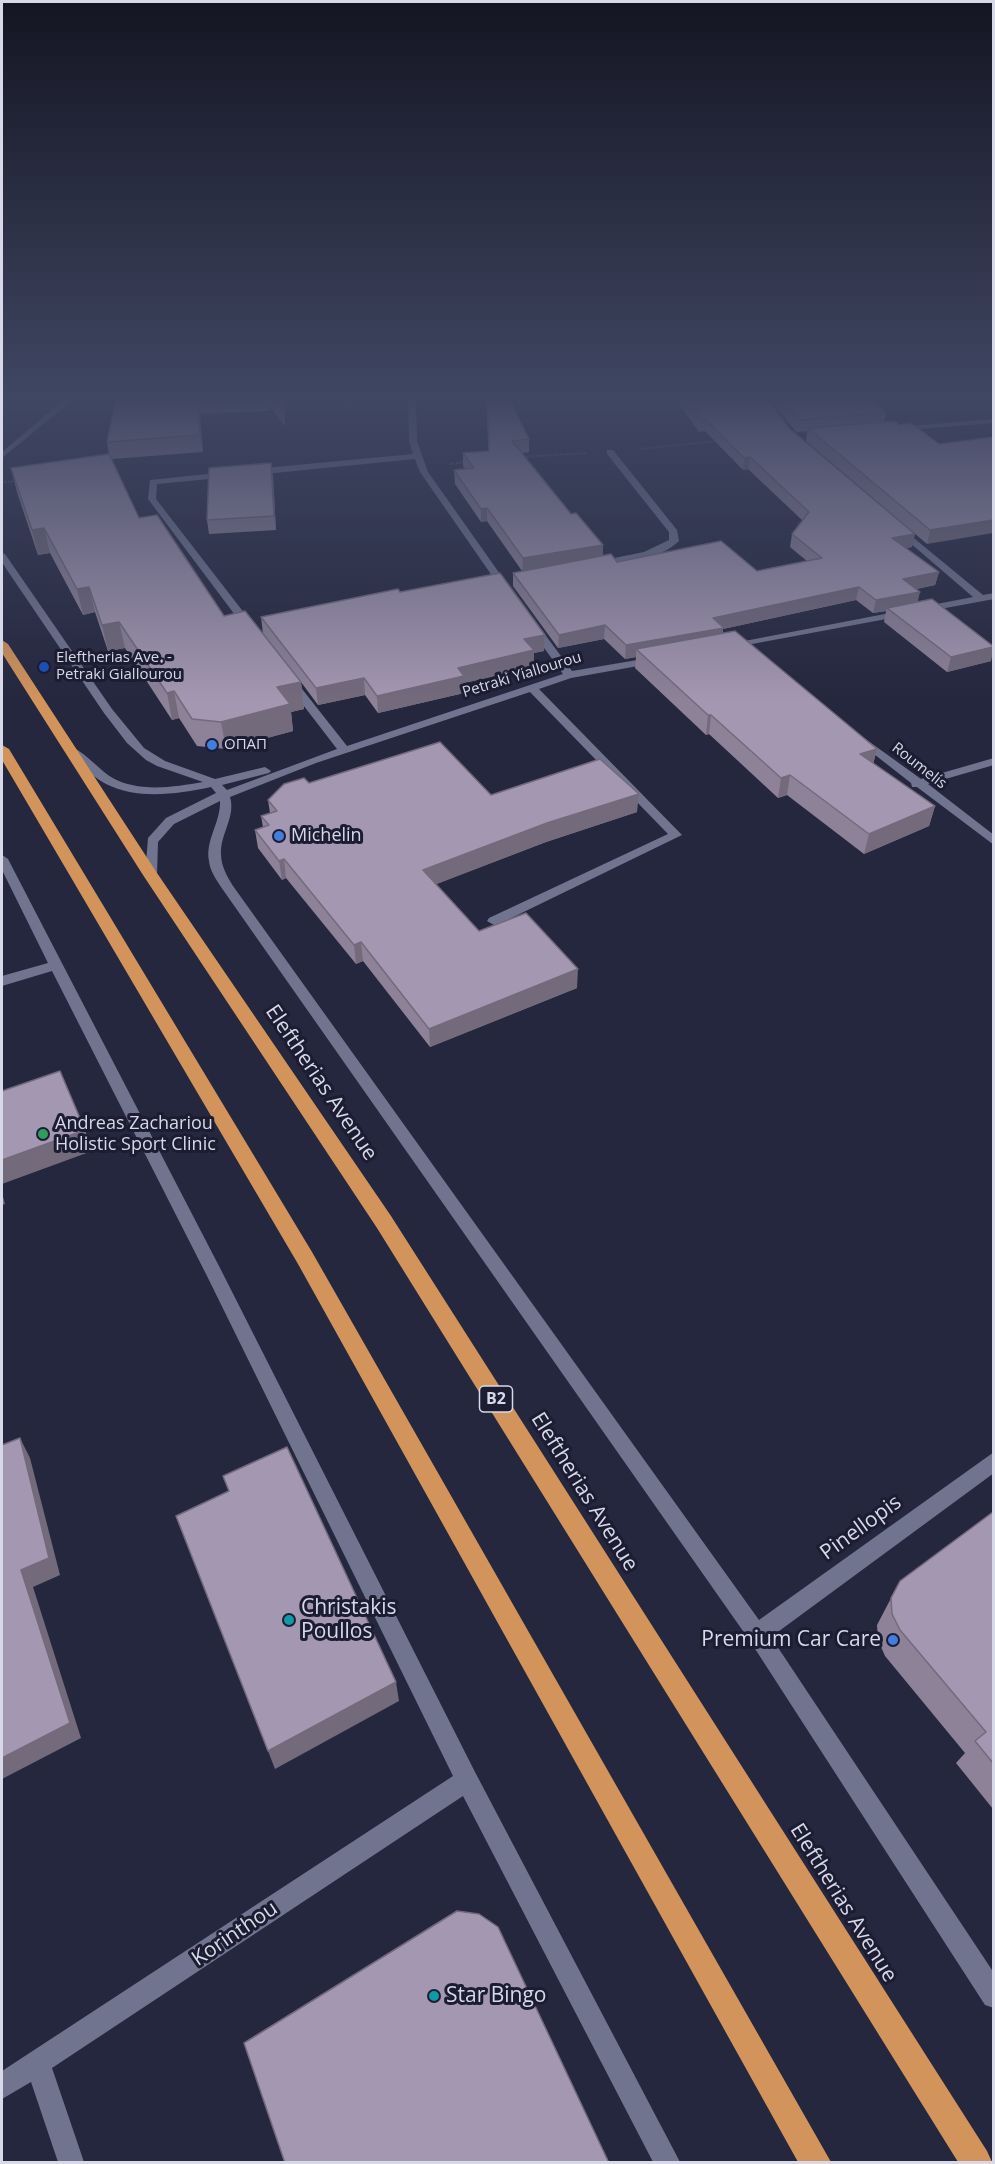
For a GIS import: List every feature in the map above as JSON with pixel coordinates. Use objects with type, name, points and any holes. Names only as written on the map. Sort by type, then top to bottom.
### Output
[{"type":"highway","name":"Eleftherias Avenue","points":[[2,644],[151,875],[384,1222],[976,2163]]},
{"type":"highway","points":[[2,750],[305,1258],[814,2163]]},
{"type":"street","points":[[152,499],[258,639]]},
{"type":"street","points":[[445,499],[513,600]]},
{"type":"street","points":[[588,565],[644,556],[664,549],[674,541],[674,532],[648,499]]},
{"type":"street","points":[[891,521],[980,598]]},
{"type":"street","points":[[2,556],[110,714],[139,749],[164,767],[219,788],[227,804],[226,814],[215,838],[215,863],[227,887],[757,1634],[993,1996]]},
{"type":"street","points":[[500,580],[511,579]]},
{"type":"street","points":[[721,648],[748,648],[993,596]]},
{"type":"street","points":[[527,618],[569,675]]},
{"type":"street","name":"Petraki Yiallourou","points":[[67,747],[110,781],[132,788],[163,790],[219,788],[312,761],[569,675],[662,659]]},
{"type":"street","points":[[287,676],[344,750]]},
{"type":"street","points":[[494,921],[676,836],[532,688]]},
{"type":"street","name":"Roumelis","points":[[853,732],[916,784],[993,841]]},
{"type":"street","points":[[916,784],[993,761]]},
{"type":"street","name":"Petraki Yiallourou","points":[[151,875],[152,841],[161,830],[219,788]]},
{"type":"street","points":[[2,859],[467,1780],[667,2163]]},
{"type":"street","points":[[2,981],[56,965]]},
{"type":"street","name":"Pinellopis","points":[[757,1634],[993,1461]]},
{"type":"street","name":"Korinthou","points":[[2,2086],[467,1780]]},
{"type":"street","points":[[38,2063],[71,2163]]},
{"type":"building","points":[[21,499],[130,499],[139,518],[157,515],[224,616],[245,611],[301,682],[277,687],[290,704],[221,722],[192,719],[174,691],[167,693],[119,622],[102,625],[89,587],[77,589],[44,528],[32,530]]},
{"type":"building","points":[[208,499],[273,499],[274,516],[207,520]]},
{"type":"building","points":[[474,499],[559,499],[571,514],[576,513],[603,545],[523,558],[487,508],[481,509]]},
{"type":"building","points":[[795,499],[873,499],[915,534],[892,538],[939,572],[903,579],[920,592],[876,600],[859,587],[713,618],[724,628],[626,645],[605,625],[559,635],[513,573],[611,554],[617,562],[721,541],[757,571],[822,558],[792,534],[809,512]]},
{"type":"building","points":[[893,499],[993,499],[993,520],[930,530]]},
{"type":"building","points":[[500,573],[545,635],[524,639],[534,650],[458,668],[464,676],[377,696],[364,678],[316,688],[261,617],[398,589],[400,592]]},
{"type":"building","points":[[932,599],[993,647],[951,657],[887,608]]},
{"type":"building","points":[[735,631],[877,749],[860,754],[935,806],[869,834],[790,775],[781,778],[636,649]]},
{"type":"building","points":[[440,742],[491,795],[600,759],[639,794],[547,823],[423,870],[479,931],[526,913],[578,969],[429,1029],[361,942],[354,945],[284,859],[279,861],[255,830],[269,825],[261,816],[277,811],[268,800],[284,784],[304,778],[309,783]]},
{"type":"building","name":"Andreas Zachariou Holistic Sport Clinic","points":[[60,1071],[85,1130],[2,1160],[2,1091]]},
{"type":"building","points":[[20,1438],[49,1558],[21,1570],[70,1723],[2,1758],[2,1445]]},
{"type":"building","name":"Christakis Poullos","points":[[287,1447],[396,1682],[268,1751],[176,1516],[229,1491],[223,1476]]},
{"type":"building","points":[[993,1512],[993,1763],[975,1741],[986,1732],[900,1630],[892,1614],[891,1598],[900,1581]]},
{"type":"building","name":"Star Bingo","points":[[457,1911],[479,1914],[498,1927],[609,2163],[285,2163],[244,2043]]},
{"type":"place","name":"Eleftherias Ave. - Petraki Giallourou","points":[[44,667]]},
{"type":"place","name":"ΟΠΑΠ","points":[[212,745]]},
{"type":"place","name":"Michelin","points":[[279,836]]},
{"type":"place","name":"Andreas Zachariou Holistic Sport Clinic","points":[[43,1134]]},
{"type":"place","name":"Christakis Poullos","points":[[289,1620]]},
{"type":"place","name":"Premium Car Care","points":[[893,1640]]},
{"type":"place","name":"Star Bingo","points":[[434,1996]]}]
